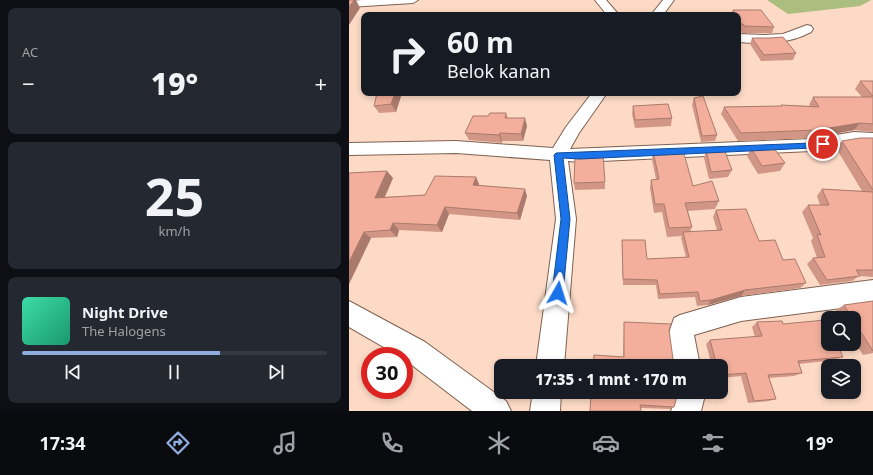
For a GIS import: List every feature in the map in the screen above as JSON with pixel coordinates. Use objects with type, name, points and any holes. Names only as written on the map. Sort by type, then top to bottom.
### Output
[{"type":"street","points":[[349,4],[413,0]]},
{"type":"street","points":[[600,0],[610,12]]},
{"type":"street","points":[[659,12],[669,0]]},
{"type":"street","points":[[741,38],[771,38],[794,35],[807,29]]},
{"type":"street","points":[[551,359],[566,219],[558,155],[572,131],[598,96]]},
{"type":"street","points":[[349,149],[456,147],[580,156],[812,145],[854,138],[873,139]]},
{"type":"street","points":[[685,359],[681,336],[683,327],[689,324],[741,309],[873,292]]},
{"type":"street","points":[[349,313],[416,351],[496,411]]},
{"type":"street","points":[[545,411],[546,399]]},
{"type":"street","points":[[686,411],[690,399]]},
{"type":"green space","points":[[767,0],[871,0],[860,6],[788,14]]},
{"type":"building","points":[[349,0],[354,0],[349,7]]},
{"type":"building","points":[[733,10],[761,10],[774,27],[744,26],[741,24],[741,12],[734,12]]},
{"type":"building","points":[[783,37],[796,53],[764,55],[752,38],[769,38]]},
{"type":"building","points":[[860,81],[873,81],[873,96]]},
{"type":"building","points":[[376,96],[394,96],[391,104],[374,106]]},
{"type":"building","points":[[703,96],[717,135],[702,136],[694,98]]},
{"type":"building","points":[[813,97],[873,97],[873,124],[860,123],[817,130],[741,133],[724,107],[782,106],[781,105],[819,107]]},
{"type":"building","points":[[668,104],[672,118],[635,120],[633,106]]},
{"type":"building","points":[[490,113],[506,113],[505,118],[525,118],[521,134],[500,133],[499,135],[465,133],[473,116],[488,116]]},
{"type":"building","points":[[860,138],[873,138],[873,190],[842,141]]},
{"type":"building","points":[[773,147],[785,163],[762,166],[751,148]]},
{"type":"building","points":[[724,149],[732,170],[711,172],[706,150]]},
{"type":"building","points":[[683,150],[693,186],[712,181],[719,201],[685,203],[692,227],[669,228],[664,204],[655,204],[651,180],[659,179],[653,151]]},
{"type":"building","points":[[603,155],[605,182],[574,183],[575,156]]},
{"type":"building","points":[[387,171],[375,198],[425,195],[435,176],[476,177],[473,185],[525,189],[517,213],[445,207],[437,225],[393,223],[390,230],[364,232],[349,262],[349,173]]},
{"type":"building","points":[[822,189],[873,192],[873,270],[856,270],[860,276],[827,280],[813,258],[825,257],[817,234],[821,235],[808,205],[829,205]]},
{"type":"building","points":[[746,209],[759,241],[775,240],[783,260],[795,259],[806,283],[745,290],[711,300],[700,301],[698,292],[660,294],[657,280],[623,279],[622,240],[645,240],[647,259],[689,257],[683,232],[722,230],[716,210]]},
{"type":"building","points":[[873,301],[873,351],[861,332],[861,311],[848,311],[844,305]]},
{"type":"building","points":[[821,320],[821,351],[840,351],[843,357],[798,361],[802,373],[768,375],[776,399],[754,401],[746,373],[728,374],[728,359],[715,359],[710,340],[762,336],[757,322],[782,321],[783,324]]},
{"type":"building","points":[[624,322],[671,324],[669,330],[673,359],[594,359],[594,355],[624,357]]},
{"type":"building","points":[[591,399],[676,399],[674,407],[640,405],[641,411],[590,411]]},
{"type":"route","points":[[558,293],[566,219],[558,155],[580,156],[823,144]]}]
